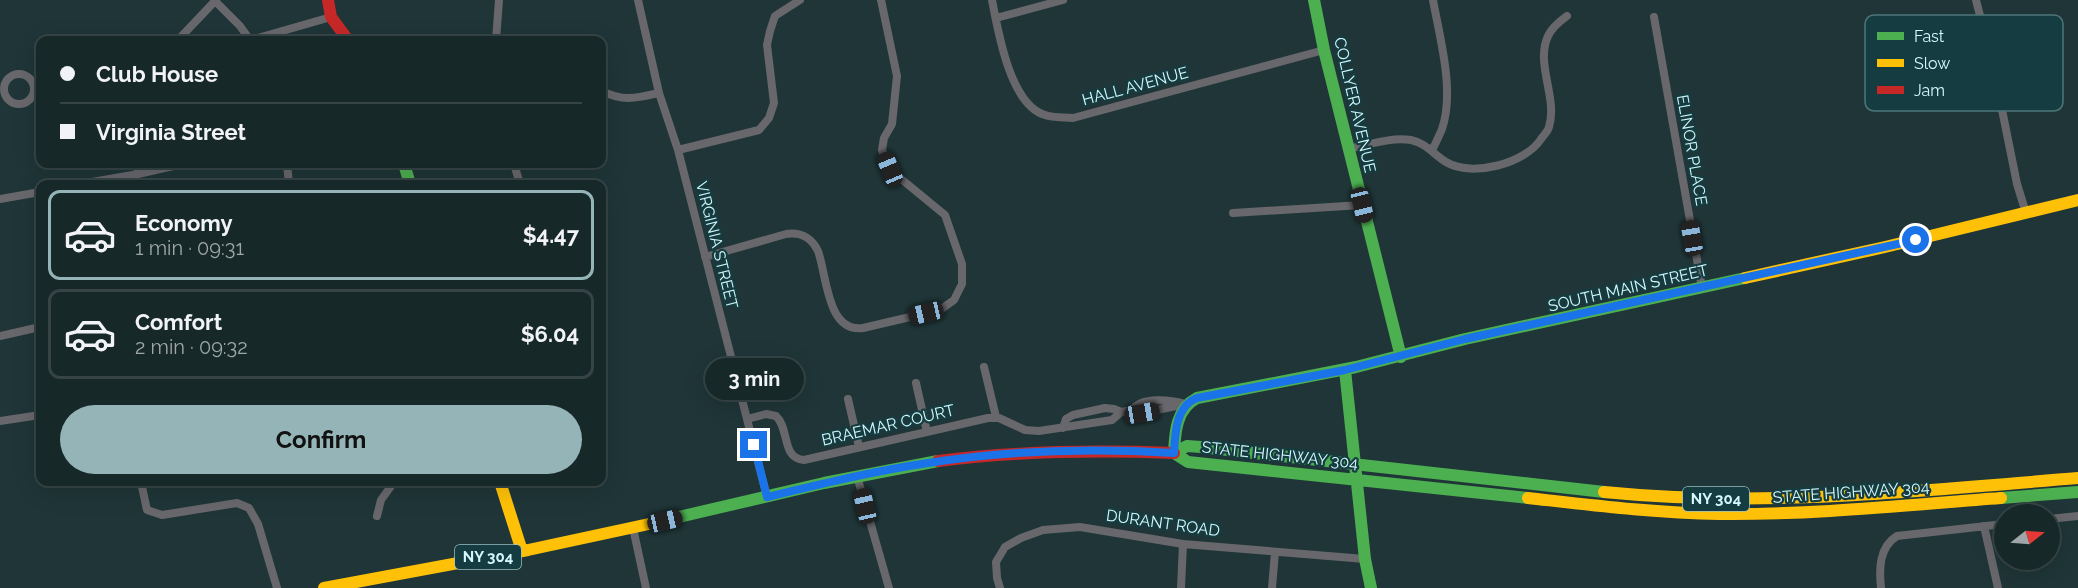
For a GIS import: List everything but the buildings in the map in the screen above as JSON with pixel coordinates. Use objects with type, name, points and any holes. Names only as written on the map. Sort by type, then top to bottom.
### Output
[{"type":"main road","points":[[328,0],[331,17],[345,36]]},
{"type":"main road","name":"COLLYER AVENUE","points":[[1314,0],[1348,149],[1401,357]]},
{"type":"main road","name":"SOUTH MAIN STREET","points":[[1186,404],[1200,397],[1345,370],[1465,339],[1702,288],[2078,200]]},
{"type":"main road","points":[[1345,370],[1365,559],[1371,588]]},
{"type":"main road","points":[[1174,453],[1178,423],[1186,404]]},
{"type":"main road","name":"STATE HIGHWAY 304","points":[[1174,453],[1190,446],[1622,494],[1734,500],[1838,497],[2078,478]]},
{"type":"main road","name":"NY 304","points":[[324,588],[633,528],[857,476],[935,461],[1025,452],[1102,450],[1174,453]]},
{"type":"main road","name":"STATE HIGHWAY 304","points":[[1174,453],[1188,462],[1621,508],[1718,514],[1829,512],[2078,492]]},
{"type":"main road","points":[[501,486],[522,551]]},
{"type":"street","points":[[496,36],[499,0]]},
{"type":"street","name":"VIRGINIA STREET","points":[[638,0],[659,93],[678,150],[767,497]]},
{"type":"street","points":[[678,150],[759,130],[769,118],[774,103],[767,45],[770,31],[775,16],[800,0]]},
{"type":"street","points":[[705,257],[786,234],[805,236],[813,242],[818,251],[836,315],[843,324],[855,328],[940,310],[954,300],[962,284],[962,264],[945,215],[890,169],[882,150],[884,138],[892,124],[897,76],[881,0]]},
{"type":"street","name":"HALL AVENUE","points":[[992,0],[1013,80],[1026,104],[1044,115],[1072,118],[1324,50]]},
{"type":"street","points":[[996,18],[1063,0]]},
{"type":"street","points":[[1432,150],[1443,128],[1447,103],[1447,84],[1433,0]]},
{"type":"street","points":[[1976,0],[1980,15]]},
{"type":"street","points":[[182,36],[214,1],[248,36]]},
{"type":"street","points":[[1348,149],[1395,139],[1414,141],[1432,150],[1447,163],[1466,168],[1489,167],[1514,161],[1536,148],[1549,128],[1550,108],[1545,51],[1548,36],[1567,16]]},
{"type":"street","name":"ELINOR PLACE","points":[[1654,16],[1702,288]]},
{"type":"street","points":[[265,36],[331,17]]},
{"type":"street","points":[[606,93],[630,99],[659,93]]},
{"type":"street","points":[[2002,111],[2026,213]]},
{"type":"street","points":[[137,168],[138,174]]},
{"type":"street","points":[[104,180],[164,168]]},
{"type":"street","points":[[0,199],[36,193]]},
{"type":"street","points":[[1233,213],[1362,205]]},
{"type":"street","points":[[0,336],[36,328]]},
{"type":"street","points":[[984,367],[996,417]]},
{"type":"street","points":[[916,383],[927,432]]},
{"type":"street","points":[[848,399],[860,447]]},
{"type":"street","name":"SOUTH MAIN STREET","points":[[996,417],[1029,430],[1063,428],[1112,420],[1121,412],[1132,410],[1137,404],[1161,400],[1186,404]]},
{"type":"street","name":"BRAEMAR COURT","points":[[747,419],[766,414],[776,416],[783,425],[790,453],[797,460],[807,460],[996,417]]},
{"type":"street","points":[[0,421],[36,416]]},
{"type":"street","points":[[857,476],[889,588]]},
{"type":"street","points":[[142,486],[147,510],[162,515],[237,503],[249,508],[258,524],[277,588]]},
{"type":"street","points":[[377,516],[381,500],[391,486]]},
{"type":"street","points":[[2060,518],[2078,516]]},
{"type":"street","points":[[1881,588],[1881,565],[1884,552],[1889,542],[1897,536],[1994,525]]},
{"type":"street","name":"DURANT ROAD","points":[[1000,588],[996,562],[1005,547],[1043,530],[1080,526],[1183,544],[1365,559]]},
{"type":"street","points":[[1984,526],[1998,588]]},
{"type":"street","points":[[633,528],[646,588]]},
{"type":"street","points":[[1181,588],[1183,544]]},
{"type":"street","points":[[1272,588],[1275,552]]},
{"type":"traffic: fast","points":[[1314,0],[1324,50],[1401,357]]},
{"type":"traffic: fast","points":[[405,168],[409,180]]},
{"type":"traffic: fast","points":[[1174,453],[1178,422],[1185,408],[1197,398],[1356,367],[1465,339],[1745,278]]},
{"type":"traffic: fast","points":[[1345,370],[1365,559],[1371,588]]},
{"type":"traffic: fast","points":[[1174,453],[1187,446],[1201,447],[1604,492]]},
{"type":"traffic: fast","points":[[1174,453],[1188,462],[1528,498]]},
{"type":"traffic: fast","points":[[649,524],[824,483],[938,461]]},
{"type":"traffic: fast","points":[[2001,498],[2078,492]]},
{"type":"traffic: slow","points":[[1745,278],[2078,200]]},
{"type":"traffic: slow","points":[[1604,492],[1664,497],[1782,498],[1841,496],[2078,478]]},
{"type":"traffic: slow","points":[[501,486],[522,551]]},
{"type":"traffic: slow","points":[[1528,498],[1599,506],[1719,514],[1825,511],[2001,498]]},
{"type":"traffic: slow","points":[[324,588],[528,550],[649,524]]},
{"type":"traffic: jam","points":[[328,0],[331,17],[345,36]]},
{"type":"traffic: jam","points":[[938,461],[1056,452],[1174,453]]},
{"type":"route","points":[[754,445],[767,497],[928,462],[983,455],[1078,450],[1174,453],[1182,410],[1188,402],[1197,398],[1345,370],[1465,339],[1916,240]]}]
